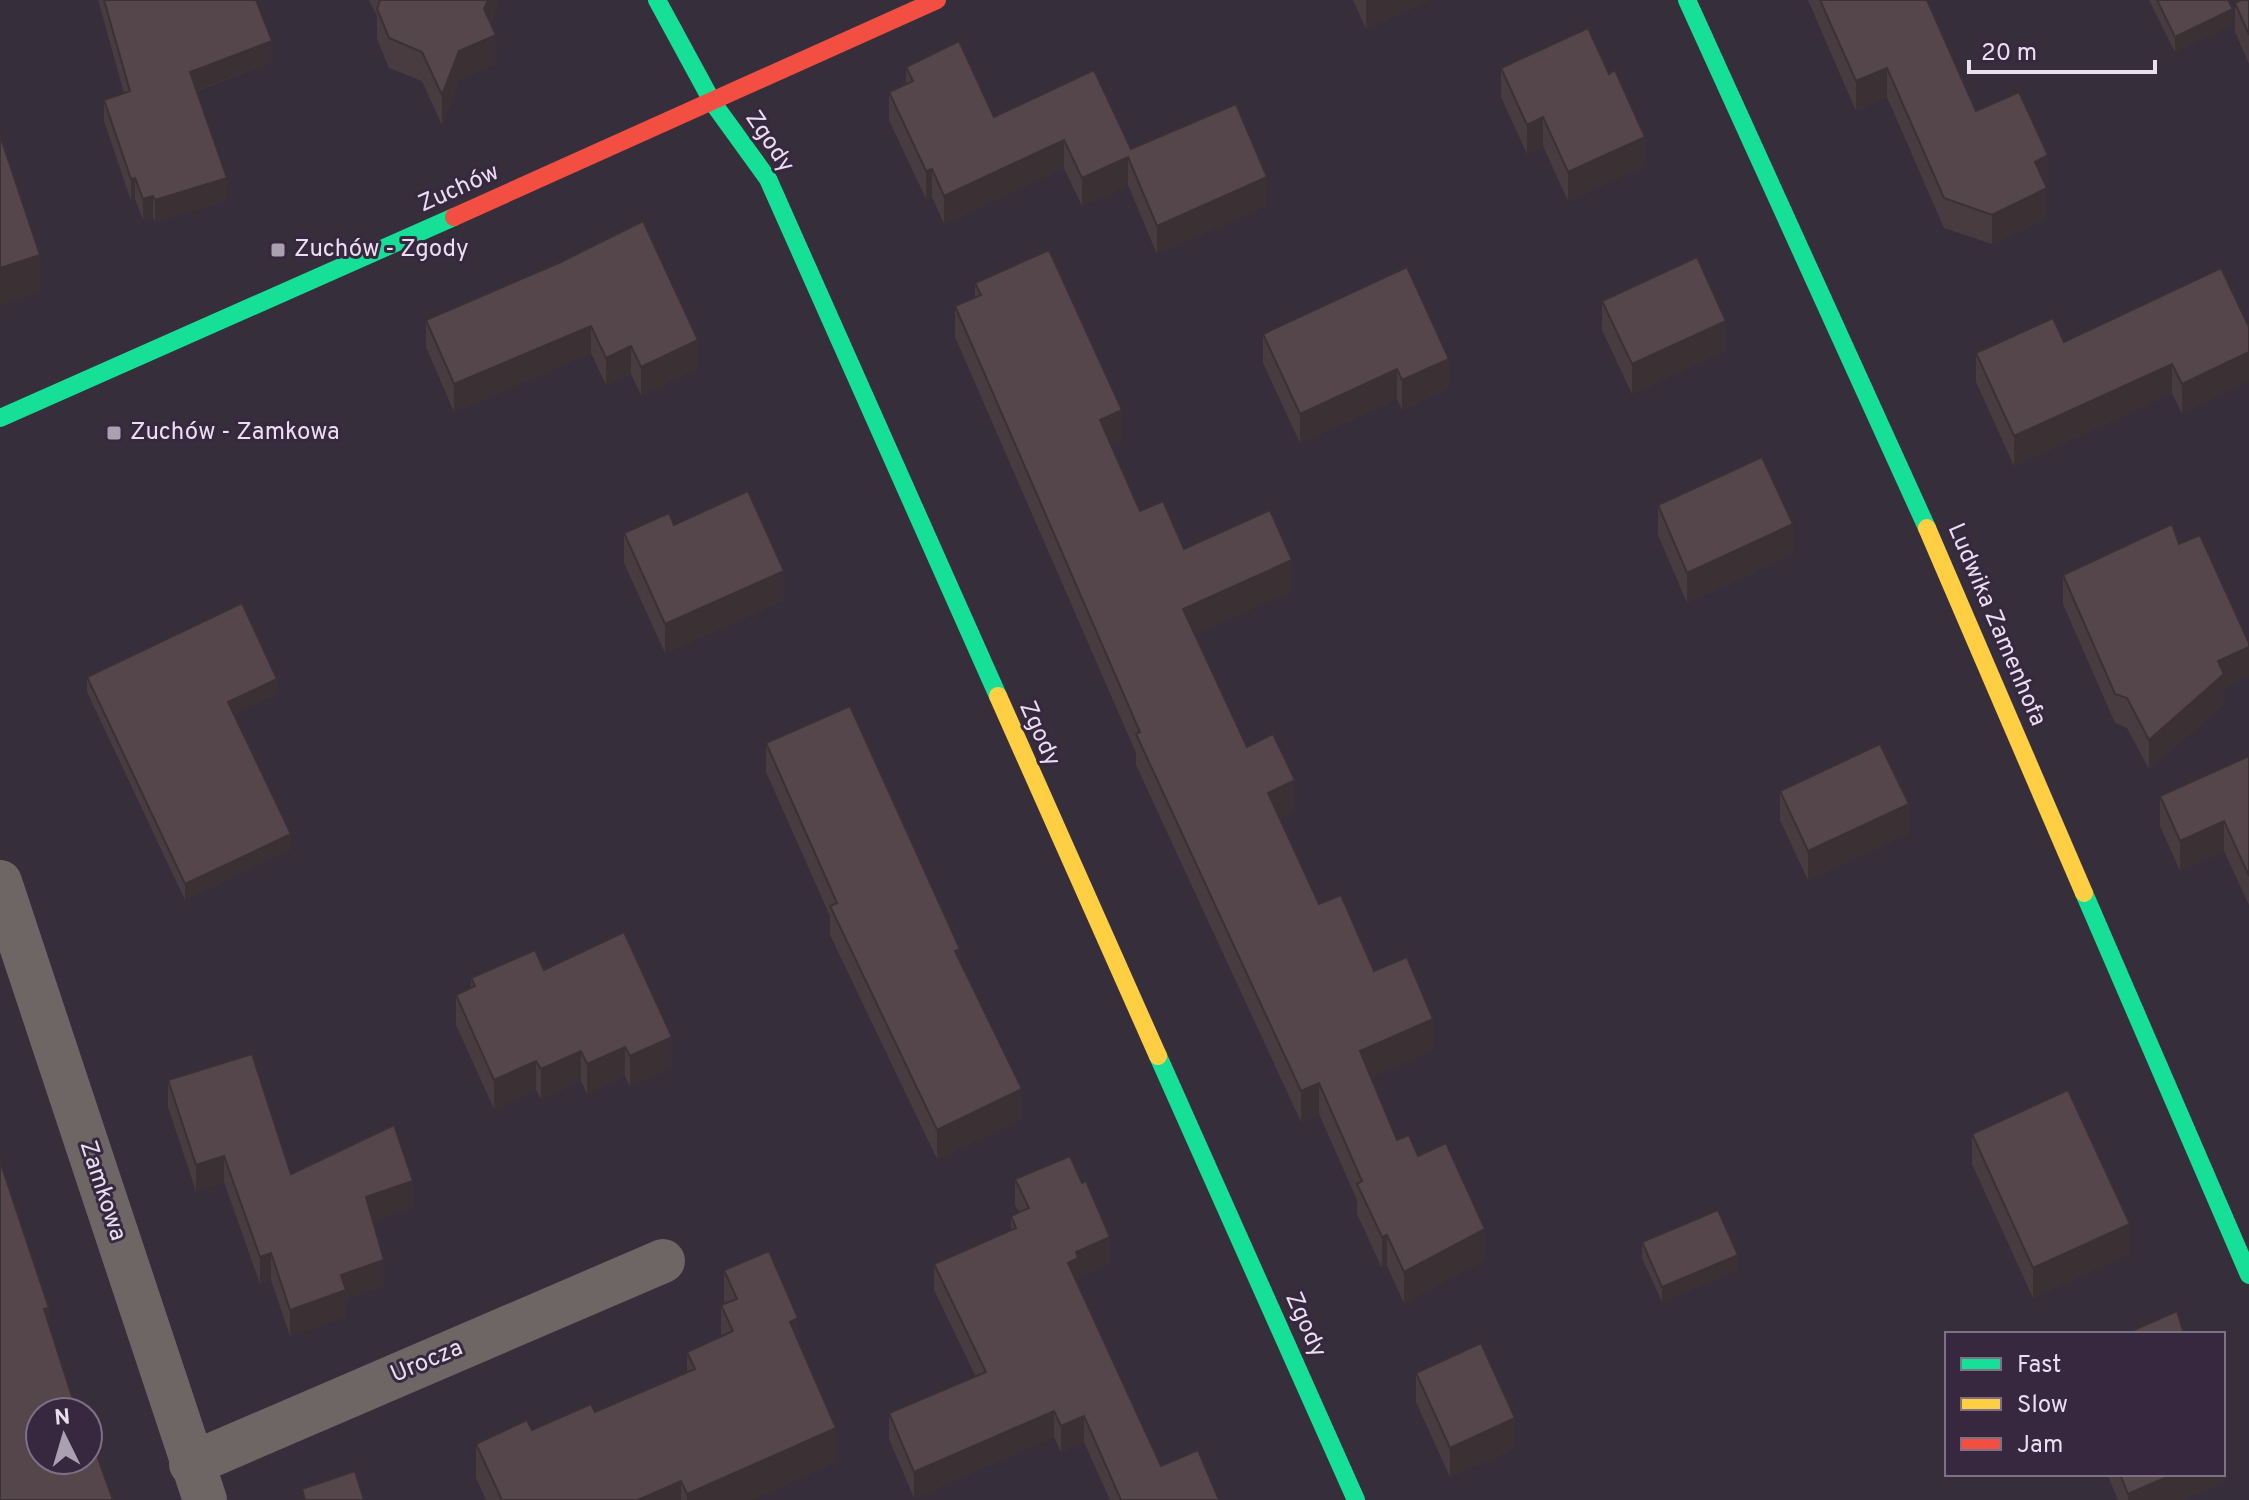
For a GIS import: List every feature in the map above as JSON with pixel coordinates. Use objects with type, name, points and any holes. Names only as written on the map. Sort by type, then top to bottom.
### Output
[{"type":"street","name":"Zgody","points":[[657,0],[713,103],[768,179],[1356,1500]]},
{"type":"street","name":"Zuchów","points":[[0,418],[713,103],[937,0]]},
{"type":"street","name":"Ludwika Zamenhofa","points":[[1687,0],[1922,515],[2249,1275]]},
{"type":"street","name":"Zamkowa","points":[[0,882],[198,1482]]},
{"type":"street","name":"Urocza","points":[[198,1482],[663,1261]]},
{"type":"building","points":[[104,0],[256,0],[272,41],[190,72],[227,178],[155,200],[153,196],[143,199],[135,178],[131,179],[104,100],[130,91]]},
{"type":"building","points":[[380,0],[488,0],[484,9],[496,35],[459,51],[442,95],[422,52],[389,38],[377,9]]},
{"type":"building","points":[[1820,0],[1927,0],[1976,111],[2019,92],[2048,155],[2035,162],[2047,188],[1992,215],[1944,198],[1887,68],[1856,81]]},
{"type":"building","points":[[2157,0],[2228,0],[2233,9],[2175,37]]},
{"type":"building","points":[[2249,0],[2249,35],[2235,3]]},
{"type":"building","points":[[1588,28],[1609,74],[1615,70],[1645,137],[1568,172],[1543,117],[1527,125],[1501,68]]},
{"type":"building","points":[[959,41],[994,117],[1094,70],[1131,149],[1236,104],[1267,177],[1157,226],[1128,157],[1082,178],[1064,140],[944,196],[932,169],[926,171],[889,92],[913,81],[906,67]]},
{"type":"building","points":[[0,135],[40,255],[0,268]]},
{"type":"building","points":[[643,221],[698,340],[641,367],[631,346],[606,358],[591,326],[454,384],[426,320],[561,262]]},
{"type":"building","points":[[1049,250],[1122,410],[1100,420],[1140,511],[1163,501],[1184,549],[1270,510],[1292,560],[1183,609],[1247,747],[1273,734],[1295,780],[1268,793],[1319,904],[1341,895],[1374,971],[1407,957],[1433,1019],[1360,1051],[1397,1140],[1409,1135],[1418,1156],[1446,1143],[1485,1229],[1404,1272],[1387,1235],[1382,1237],[1357,1184],[1362,1181],[1319,1083],[1301,1091],[1136,734],[1140,732],[955,306],[981,295],[975,283]]},
{"type":"building","points":[[1697,257],[1726,321],[1632,364],[1602,301]]},
{"type":"building","points":[[1407,267],[1449,359],[1402,380],[1397,369],[1300,414],[1263,334]]},
{"type":"building","points":[[2221,268],[2249,327],[2249,352],[2182,384],[2172,364],[2014,436],[1976,353],[2053,318],[2064,342]]},
{"type":"building","points":[[1762,457],[1793,524],[1687,573],[1658,505]]},
{"type":"building","points":[[748,491],[784,571],[665,624],[624,533],[669,513],[674,525]]},
{"type":"building","points":[[2172,524],[2179,544],[2200,535],[2249,647],[2218,661],[2224,674],[2149,740],[2127,698],[2115,694],[2063,575]]},
{"type":"building","points":[[242,603],[277,679],[228,702],[291,834],[185,884],[87,677]]},
{"type":"building","points":[[850,706],[960,949],[955,951],[1022,1089],[937,1130],[830,906],[837,903],[766,743]]},
{"type":"building","points":[[1880,744],[1909,804],[1808,851],[1780,791]]},
{"type":"building","points":[[2249,756],[2249,876],[2224,821],[2180,841],[2160,796]]},
{"type":"building","points":[[624,932],[672,1037],[630,1056],[625,1047],[587,1064],[581,1051],[541,1069],[536,1061],[494,1080],[456,995],[475,986],[471,978],[535,950],[544,970]]},
{"type":"building","points":[[252,1054],[291,1174],[394,1125],[413,1181],[366,1197],[384,1260],[341,1275],[346,1290],[290,1310],[271,1253],[260,1257],[224,1156],[196,1165],[168,1080]]},
{"type":"building","points":[[2068,1090],[2130,1224],[2033,1268],[1972,1134]]},
{"type":"building","points":[[1070,1156],[1082,1183],[1086,1181],[1110,1237],[1076,1252],[1078,1258],[1068,1263],[1161,1466],[1198,1450],[1219,1500],[1121,1500],[1084,1416],[1061,1426],[1054,1411],[914,1472],[889,1413],[986,1372],[934,1264],[1016,1228],[1011,1216],[1029,1208],[1015,1179]]},
{"type":"building","points":[[0,1161],[49,1308],[44,1309],[72,1396],[24,1396],[24,1476],[104,1475],[113,1500],[0,1500]]},
{"type":"building","points":[[1718,1210],[1738,1255],[1662,1287],[1642,1242]]},
{"type":"building","points":[[769,1251],[798,1318],[790,1322],[836,1428],[687,1494],[681,1481],[638,1500],[502,1500],[476,1444],[527,1420],[532,1430],[591,1404],[595,1412],[695,1369],[687,1352],[733,1331],[721,1305],[737,1299],[724,1270]]},
{"type":"building","points":[[2177,1311],[2183,1332],[2130,1332]]},
{"type":"building","points":[[1481,1343],[1515,1418],[1450,1448],[1416,1373]]},
{"type":"building","points":[[355,1471],[364,1500],[305,1500],[302,1489]]},
{"type":"building","points":[[2121,1476],[2169,1476],[2128,1494]]},
{"type":"traffic: fast","points":[[657,0],[713,103],[768,179],[998,696]]},
{"type":"traffic: fast","points":[[1687,0],[1927,528]]},
{"type":"traffic: fast","points":[[0,418],[454,217]]},
{"type":"traffic: fast","points":[[2084,893],[2249,1275]]},
{"type":"traffic: fast","points":[[1158,1056],[1356,1500]]},
{"type":"traffic: slow","points":[[1927,528],[2084,893]]},
{"type":"traffic: slow","points":[[998,696],[1158,1056]]},
{"type":"traffic: jam","points":[[454,217],[937,0]]},
{"type":"place","name":"Zuchów - Zgody","points":[[278,250]]},
{"type":"place","name":"Zuchów - Zamkowa","points":[[114,433]]}]
